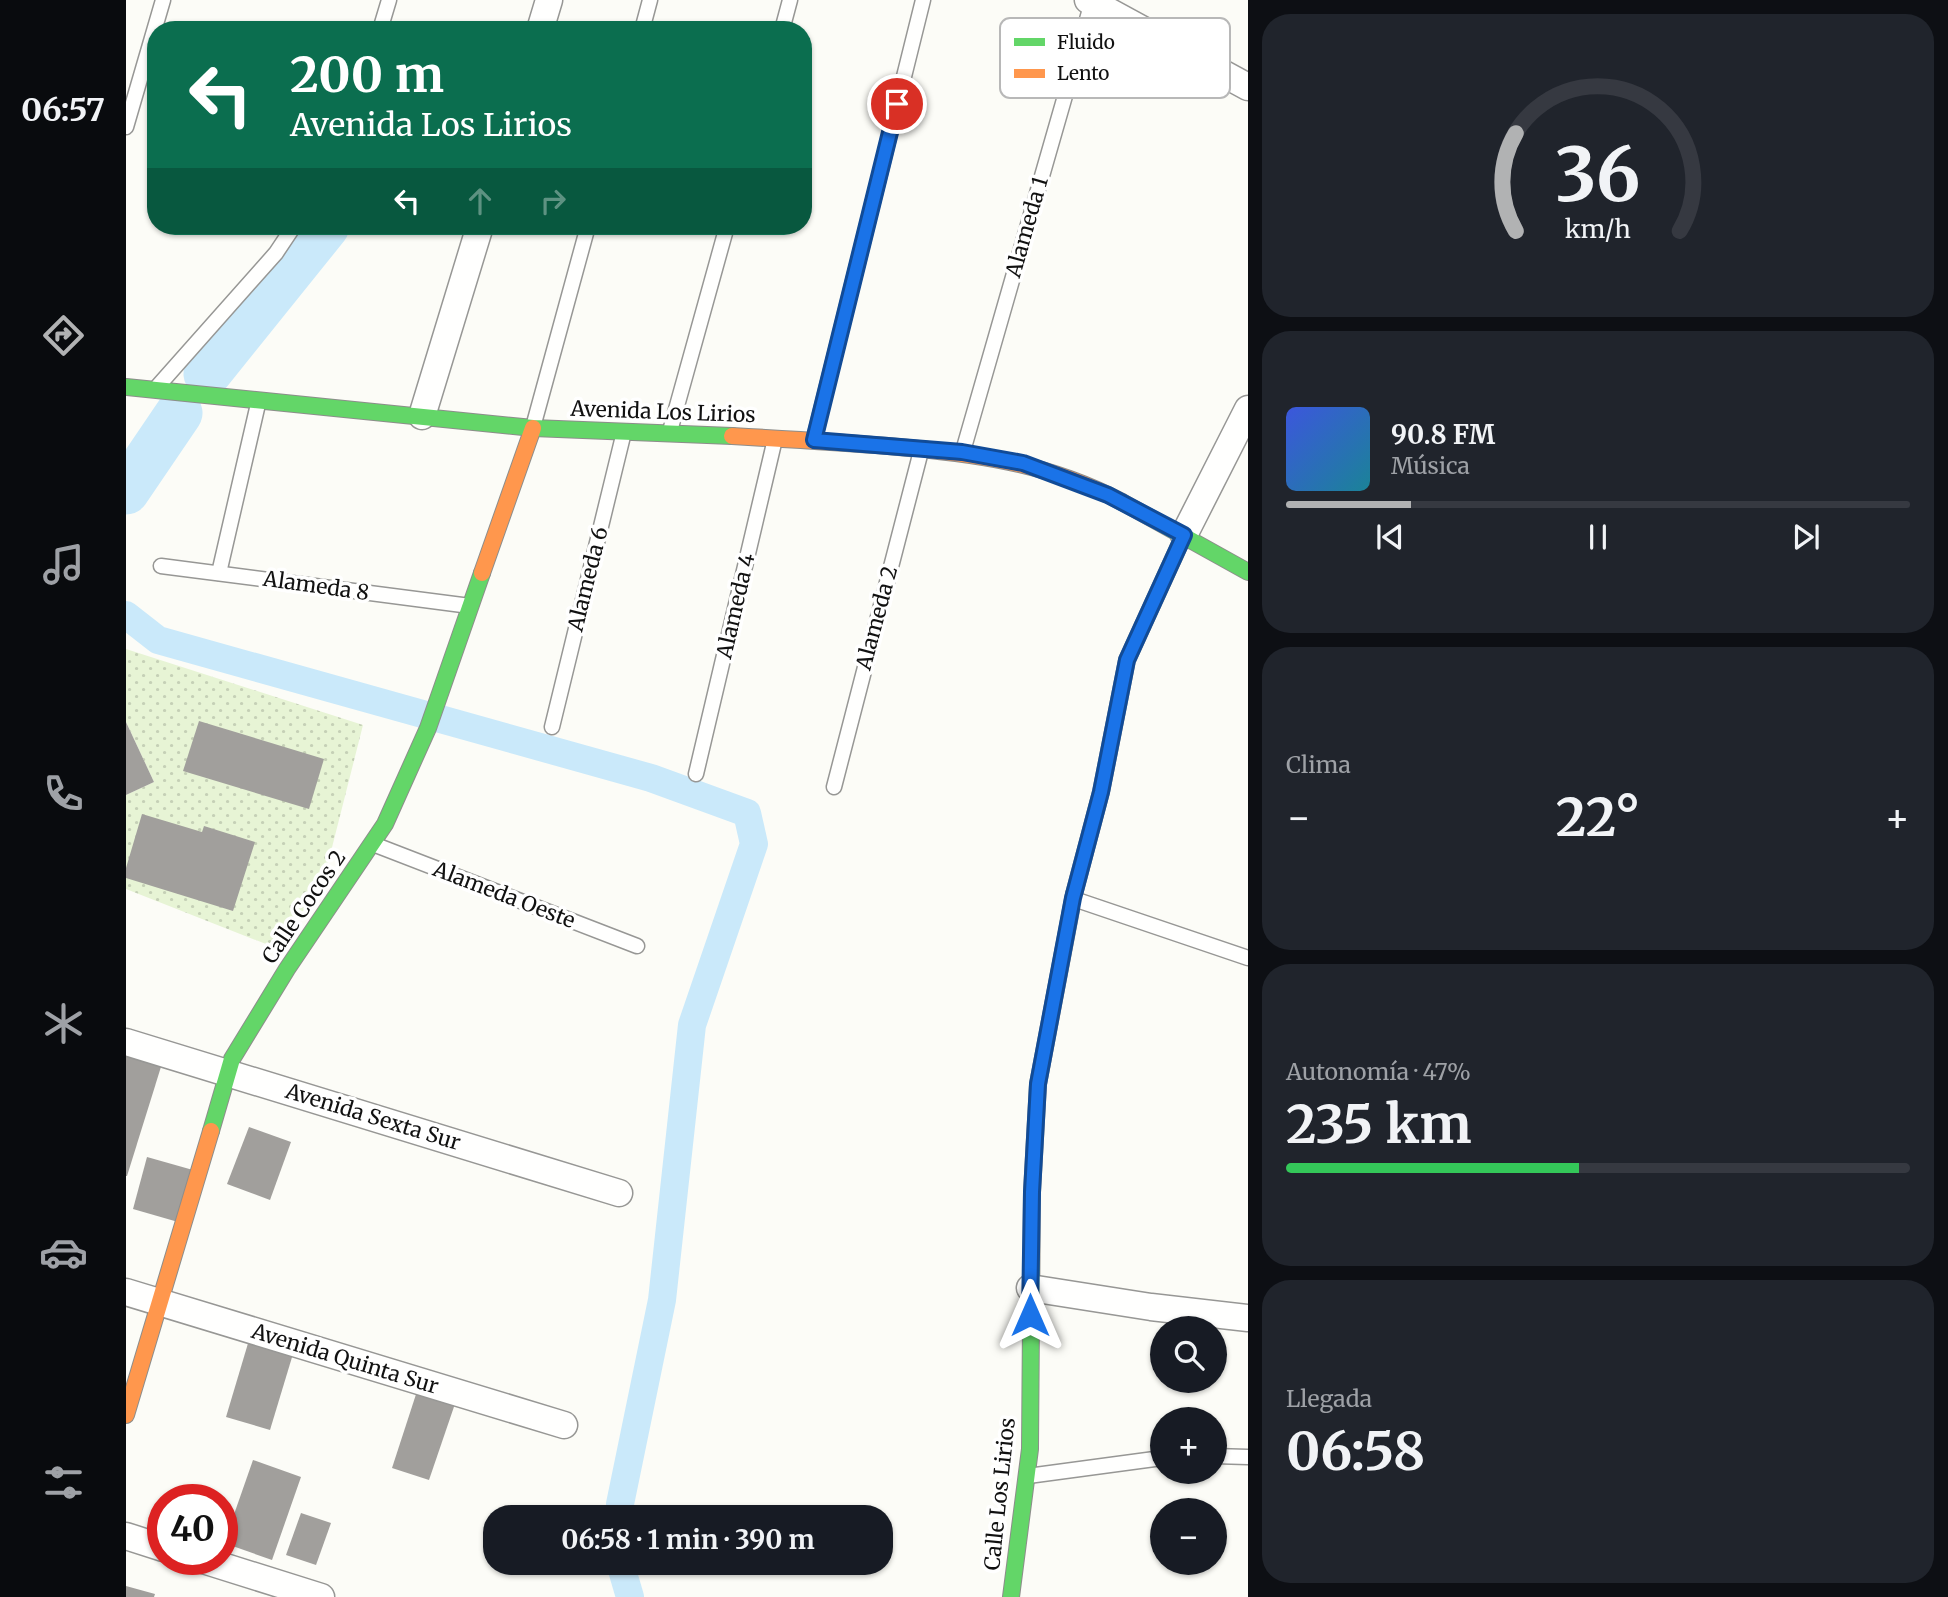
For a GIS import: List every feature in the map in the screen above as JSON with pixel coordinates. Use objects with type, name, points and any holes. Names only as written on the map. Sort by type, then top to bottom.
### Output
[{"type":"street","points":[[542,21],[547,0]]},
{"type":"street","points":[[1090,1],[1121,18]]},
{"type":"street","points":[[1230,77],[1248,87]]},
{"type":"street","points":[[422,416],[477,235]]},
{"type":"street","name":"Avenida Los Lirios","points":[[126,387],[533,428],[814,440],[962,452],[1023,463],[1108,495],[1248,572]]},
{"type":"street","points":[[1184,535],[1248,409]]},
{"type":"street","name":"Calle Cocos 2","points":[[126,1415],[232,1059],[287,968],[385,824],[428,728],[533,428]]},
{"type":"street","name":"Calle Los Lirios","points":[[1011,1597],[1030,1449],[1032,1192],[1038,1084],[1073,898],[1101,792],[1127,660],[1184,535]]},
{"type":"street","name":"Avenida Sexta Sur","points":[[126,1042],[619,1193]]},
{"type":"street","points":[[1030,1288],[1151,1307],[1248,1318]]},
{"type":"street","name":"Avenida Quinta Sur","points":[[126,1292],[564,1425]]},
{"type":"street","points":[[126,1536],[147,1543]]},
{"type":"street","points":[[238,1571],[321,1597]]},
{"type":"lane","points":[[157,21],[163,0]]},
{"type":"lane","points":[[383,21],[389,0]]},
{"type":"lane","points":[[644,21],[650,0]]},
{"type":"lane","points":[[784,21],[790,0]]},
{"type":"lane","points":[[814,440],[923,0]]},
{"type":"lane","name":"Alameda 1","points":[[1085,18],[1090,1]]},
{"type":"lane","points":[[126,127],[147,55]]},
{"type":"lane","name":"Alameda 1","points":[[962,452],[1062,98]]},
{"type":"lane","points":[[155,390],[268,263],[288,235]]},
{"type":"lane","points":[[533,428],[586,235]]},
{"type":"lane","points":[[670,433],[725,235]]},
{"type":"lane","points":[[219,573],[259,400]]},
{"type":"lane","name":"Alameda 6","points":[[552,727],[624,431]]},
{"type":"lane","name":"Alameda 4","points":[[696,774],[775,438]]},
{"type":"lane","name":"Alameda 2","points":[[834,787],[921,450]]},
{"type":"lane","name":"Alameda 8","points":[[161,566],[472,606]]},
{"type":"lane","name":"Alameda Oeste","points":[[372,843],[637,946]]},
{"type":"lane","points":[[1073,898],[1248,958]]},
{"type":"lane","points":[[1227,1456],[1248,1457]]},
{"type":"lane","points":[[1027,1476],[1150,1460]]},
{"type":"green space","points":[[126,649],[363,725],[323,883],[276,948],[126,889],[126,795],[154,782],[126,722]]},
{"type":"building","points":[[199,721],[324,759],[309,809],[183,771]]},
{"type":"building","points":[[126,722],[154,782],[126,795]]},
{"type":"building","points":[[142,814],[202,832],[204,826],[255,842],[233,911],[126,878],[126,868]]},
{"type":"building","points":[[126,1042],[165,1054],[127,1176],[126,1176]]},
{"type":"building","points":[[249,1127],[291,1142],[270,1200],[227,1184]]},
{"type":"building","points":[[147,1157],[200,1172],[185,1224],[133,1209]]},
{"type":"building","points":[[252,1330],[296,1344],[270,1430],[226,1417]]},
{"type":"building","points":[[420,1382],[458,1395],[429,1480],[392,1468]]},
{"type":"building","points":[[253,1460],[301,1477],[272,1560],[238,1548],[238,1503]]},
{"type":"building","points":[[301,1513],[331,1523],[316,1565],[286,1555]]},
{"type":"building","points":[[126,1586],[155,1594],[154,1597],[126,1597]]},
{"type":"waterway","points":[[207,374],[319,235]]},
{"type":"waterway","points":[[126,491],[179,413]]},
{"type":"waterway","points":[[126,615],[158,640],[651,778],[747,813],[754,844],[692,1025],[662,1300],[620,1505]]},
{"type":"waterway","points":[[624,1575],[630,1597]]},
{"type":"traffic: fast","points":[[126,387],[533,428],[732,436]]},
{"type":"traffic: fast","points":[[1122,502],[1248,572]]},
{"type":"traffic: fast","points":[[211,1131],[232,1059],[287,969],[385,824],[428,728],[482,573]]},
{"type":"traffic: fast","points":[[1011,1597],[1030,1449],[1032,1192],[1038,1084],[1074,894]]},
{"type":"traffic: slow","points":[[482,573],[533,428]]},
{"type":"traffic: slow","points":[[732,436],[888,446],[979,456],[1065,477],[1122,502]]},
{"type":"traffic: slow","points":[[1074,894],[1101,792],[1127,660],[1184,535]]},
{"type":"traffic: slow","points":[[126,1415],[211,1131]]},
{"type":"route","points":[[897,104],[814,440],[962,452],[1023,463],[1108,495],[1184,535],[1127,660],[1101,792],[1073,898],[1038,1084],[1032,1192],[1030,1315]]}]
